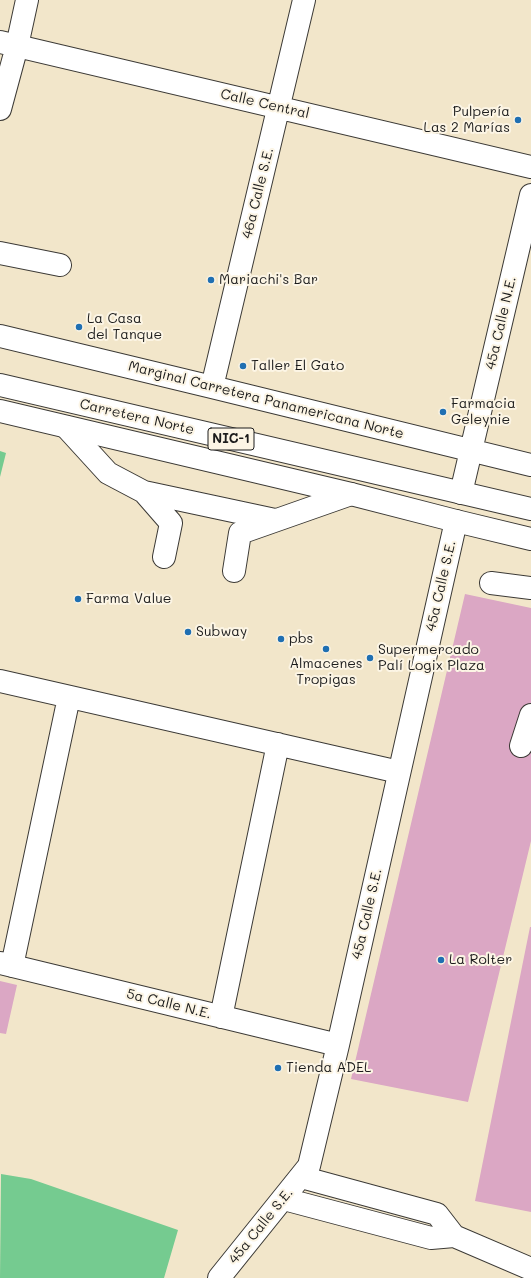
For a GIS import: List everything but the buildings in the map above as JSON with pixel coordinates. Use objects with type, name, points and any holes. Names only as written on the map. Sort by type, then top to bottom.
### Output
[{"type":"main road","points":[[0,109],[9,44],[27,0]]},
{"type":"main road","name":"46a Calle S.E.","points":[[212,386],[304,0]]},
{"type":"main road","name":"Calle Central","points":[[9,44],[531,167]]},
{"type":"main road","name":"45a Calle N.E.","points":[[470,451],[531,195]]},
{"type":"main road","points":[[0,253],[60,266]]},
{"type":"main road","name":"Marginal Carretera Panamericana Norte","points":[[0,336],[212,386],[531,466]]},
{"type":"main road","name":"Carretera Norte","points":[[0,384],[461,493]]},
{"type":"main road","name":"Carretera Norte","points":[[0,411],[351,494],[456,521]]},
{"type":"main road","points":[[66,427],[108,473],[144,492],[275,520]]},
{"type":"main road","points":[[461,493],[470,451]]},
{"type":"main road","points":[[144,492],[171,523],[164,557]]},
{"type":"main road","name":"NIC-1","points":[[461,493],[531,509]]},
{"type":"main road","points":[[234,571],[240,533],[351,494]]},
{"type":"main road","name":"NIC-1","points":[[456,521],[531,539]]},
{"type":"main road","name":"45a Calle S.E.","points":[[219,1278],[310,1166],[456,521]]},
{"type":"main road","points":[[491,582],[531,588]]},
{"type":"main road","points":[[0,681],[399,772]]},
{"type":"main road","points":[[6,965],[69,697]]},
{"type":"main road","points":[[521,746],[531,715]]},
{"type":"main road","points":[[220,1016],[278,744]]},
{"type":"main road","name":"5a Calle N.E.","points":[[6,965],[338,1045]]},
{"type":"main road","points":[[301,1177],[437,1214],[454,1236]]},
{"type":"main road","points":[[284,1199],[432,1238],[454,1236],[531,1269]]},
{"type":"green space","points":[[0,451],[6,453],[0,477]]},
{"type":"green space","points":[[1,1174],[31,1179],[178,1230],[164,1278],[0,1278]]},
{"type":"place","name":"Pulpería Las 2 Marías","points":[[518,120]]},
{"type":"place","name":"Mariachi's Bar","points":[[211,280]]},
{"type":"place","name":"La Casa del Tanque","points":[[79,327]]},
{"type":"place","name":"Taller El Gato","points":[[243,366]]},
{"type":"place","name":"Farmacia Geleynie","points":[[443,412]]},
{"type":"place","name":"Farma Value","points":[[78,599]]},
{"type":"place","name":"Subway","points":[[188,632]]},
{"type":"place","name":"pbs","points":[[281,639]]},
{"type":"place","name":"Almacenes Tropigas","points":[[326,649]]},
{"type":"place","name":"Supermercado Palí Logix Plaza","points":[[370,658]]},
{"type":"place","name":"La Rolter","points":[[441,960]]},
{"type":"place","name":"Tienda ADEL","points":[[278,1068]]}]
